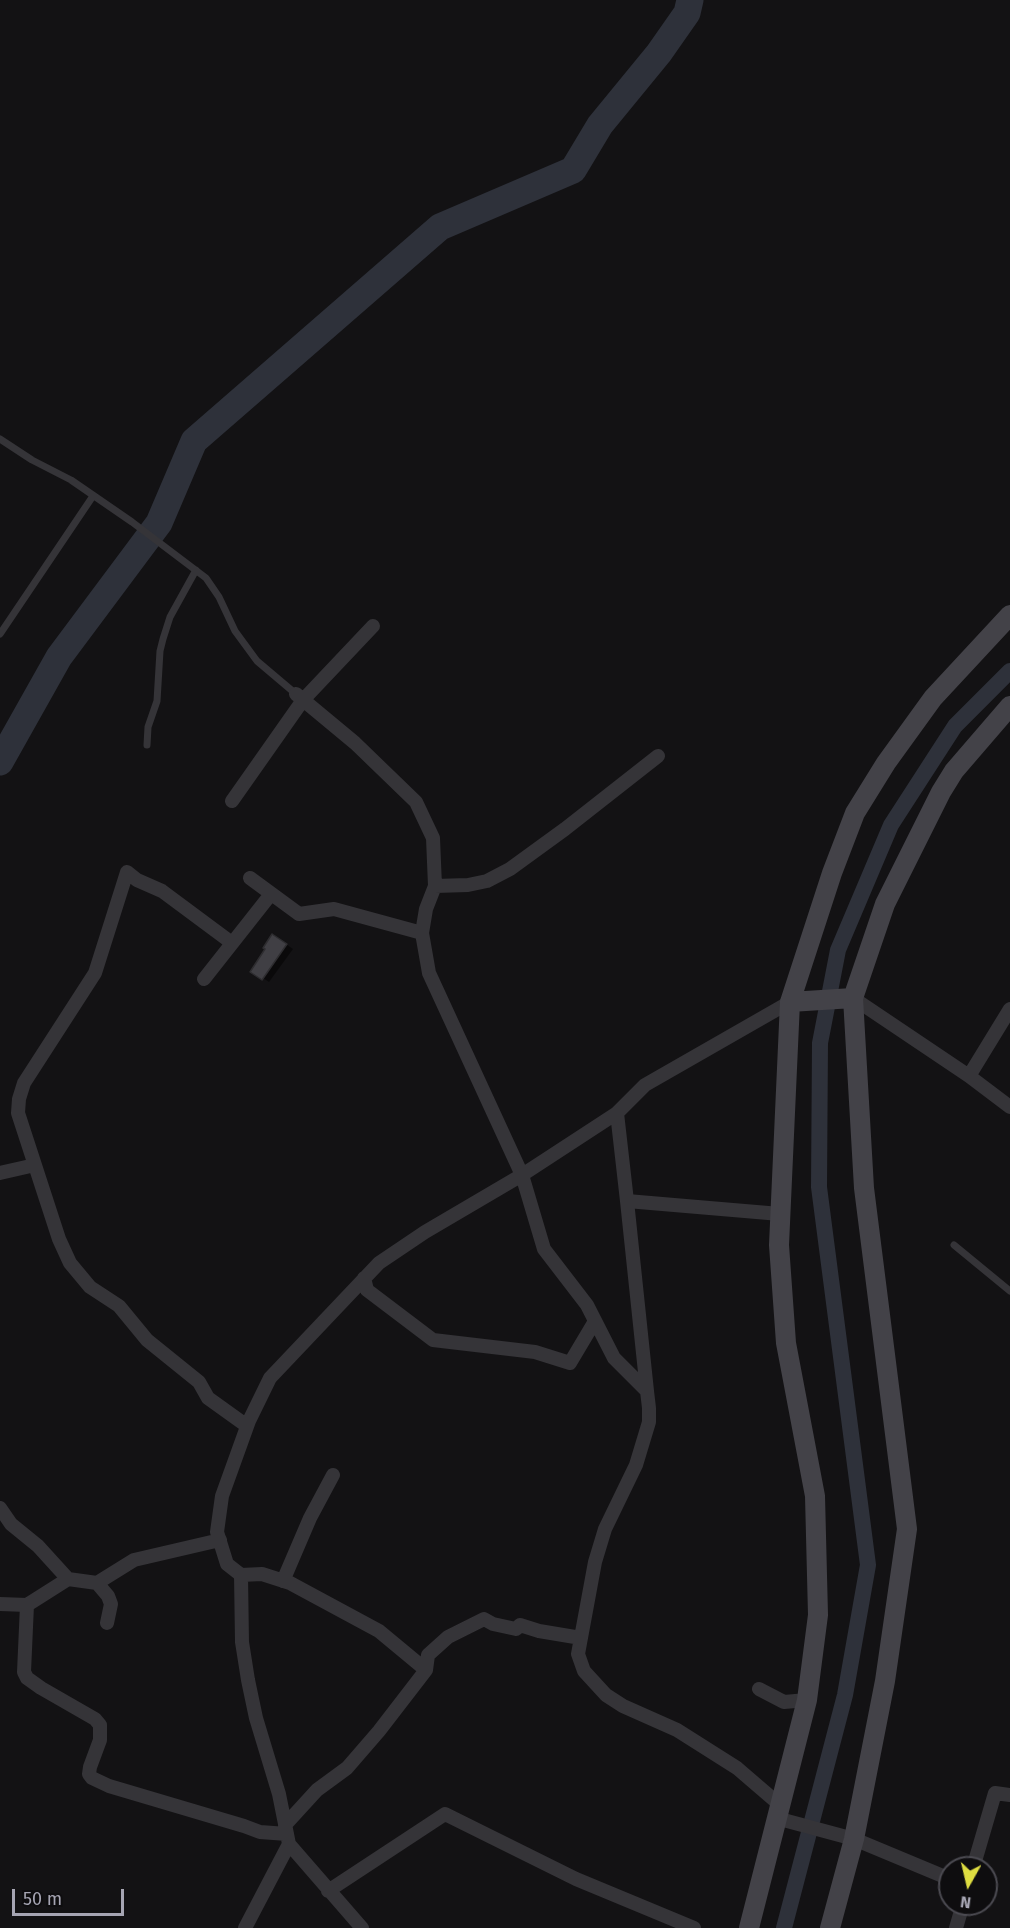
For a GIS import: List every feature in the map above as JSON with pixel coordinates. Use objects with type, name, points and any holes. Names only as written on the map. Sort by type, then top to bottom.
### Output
[{"type":"street","points":[[748,1928],[807,1700],[818,1615],[815,1496],[786,1343],[780,1245],[780,1214],[799,1001],[832,873],[855,813],[886,763],[933,698],[1010,615]]},
{"type":"street","points":[[232,801],[300,697],[373,626]]},
{"type":"street","points":[[300,697],[355,743],[416,802],[433,838],[435,886],[426,909],[422,933],[429,973],[522,1174],[544,1249],[587,1305],[614,1358],[647,1391]]},
{"type":"street","points":[[831,1928],[854,1839],[885,1681],[907,1529],[864,1188],[846,998],[885,904],[941,792],[954,771],[1010,706]]},
{"type":"street","points":[[435,886],[468,885],[487,881],[510,869],[658,756]]},
{"type":"street","points":[[232,943],[162,891],[137,880],[127,872],[95,973],[24,1083],[18,1113],[59,1239],[70,1263],[90,1287],[118,1306],[147,1340],[199,1382],[208,1398],[247,1426]]},
{"type":"street","points":[[250,878],[298,914],[334,909],[422,933]]},
{"type":"street","points":[[204,979],[271,894]]},
{"type":"street","points":[[426,1670],[379,1631],[283,1581],[262,1574],[241,1575],[227,1564],[217,1532],[222,1496],[247,1426],[270,1378],[379,1263],[617,1113],[645,1084],[799,1001],[846,998],[969,1076],[1010,1107]]},
{"type":"street","points":[[969,1076],[1010,1009]]},
{"type":"street","points":[[617,1113],[649,1422],[636,1465],[605,1529],[595,1562],[578,1654],[584,1671],[606,1695],[623,1706],[677,1730],[737,1768],[778,1811],[806,1826],[854,1839],[938,1874]]},
{"type":"street","points":[[0,1173],[35,1165]]},
{"type":"street","points":[[627,1201],[780,1214]]},
{"type":"street","points":[[364,1278],[367,1290],[433,1340],[535,1352],[570,1363],[595,1321]]},
{"type":"street","points":[[283,1581],[310,1518],[333,1475]]},
{"type":"street","points":[[0,1508],[11,1524],[38,1546],[68,1579],[97,1583],[134,1560],[219,1540]]},
{"type":"street","points":[[241,1575],[242,1642],[248,1680],[256,1718],[279,1794],[287,1834],[328,1891],[362,1928]]},
{"type":"street","points":[[0,1604],[27,1605],[68,1579]]},
{"type":"street","points":[[97,1583],[108,1596],[111,1604],[107,1623]]},
{"type":"street","points":[[27,1605],[24,1672],[27,1678],[41,1688],[95,1719],[100,1725],[100,1740],[90,1767],[89,1774],[92,1778],[109,1786],[260,1832],[287,1834]]},
{"type":"street","points":[[245,1928],[287,1834],[317,1790],[347,1768],[379,1731],[426,1670],[428,1655],[448,1637],[484,1619],[516,1629],[520,1625],[539,1631],[580,1638]]},
{"type":"street","points":[[759,1689],[783,1702],[807,1700]]},
{"type":"street","points":[[977,1856],[995,1793],[1010,1795]]},
{"type":"street","points":[[328,1891],[445,1814],[576,1879],[694,1928]]},
{"type":"lane","points":[[0,439],[132,522],[207,578],[235,631],[257,661],[300,697]]},
{"type":"lane","points":[[0,634],[93,496]]},
{"type":"lane","points":[[147,745],[148,727],[157,701],[160,651],[163,639],[170,617],[196,570]]},
{"type":"lane","points":[[954,1245],[1010,1291]]},
{"type":"building","points":[[272,934],[287,944],[262,980],[250,972]]},
{"type":"waterway","points":[[0,762],[59,657],[159,523],[194,441],[440,227],[573,170],[600,125],[659,53],[687,13],[690,0]]},
{"type":"waterway","points":[[784,1928],[845,1695],[868,1565],[819,1187],[820,1043],[838,950],[891,825],[955,726],[1010,671]]}]
